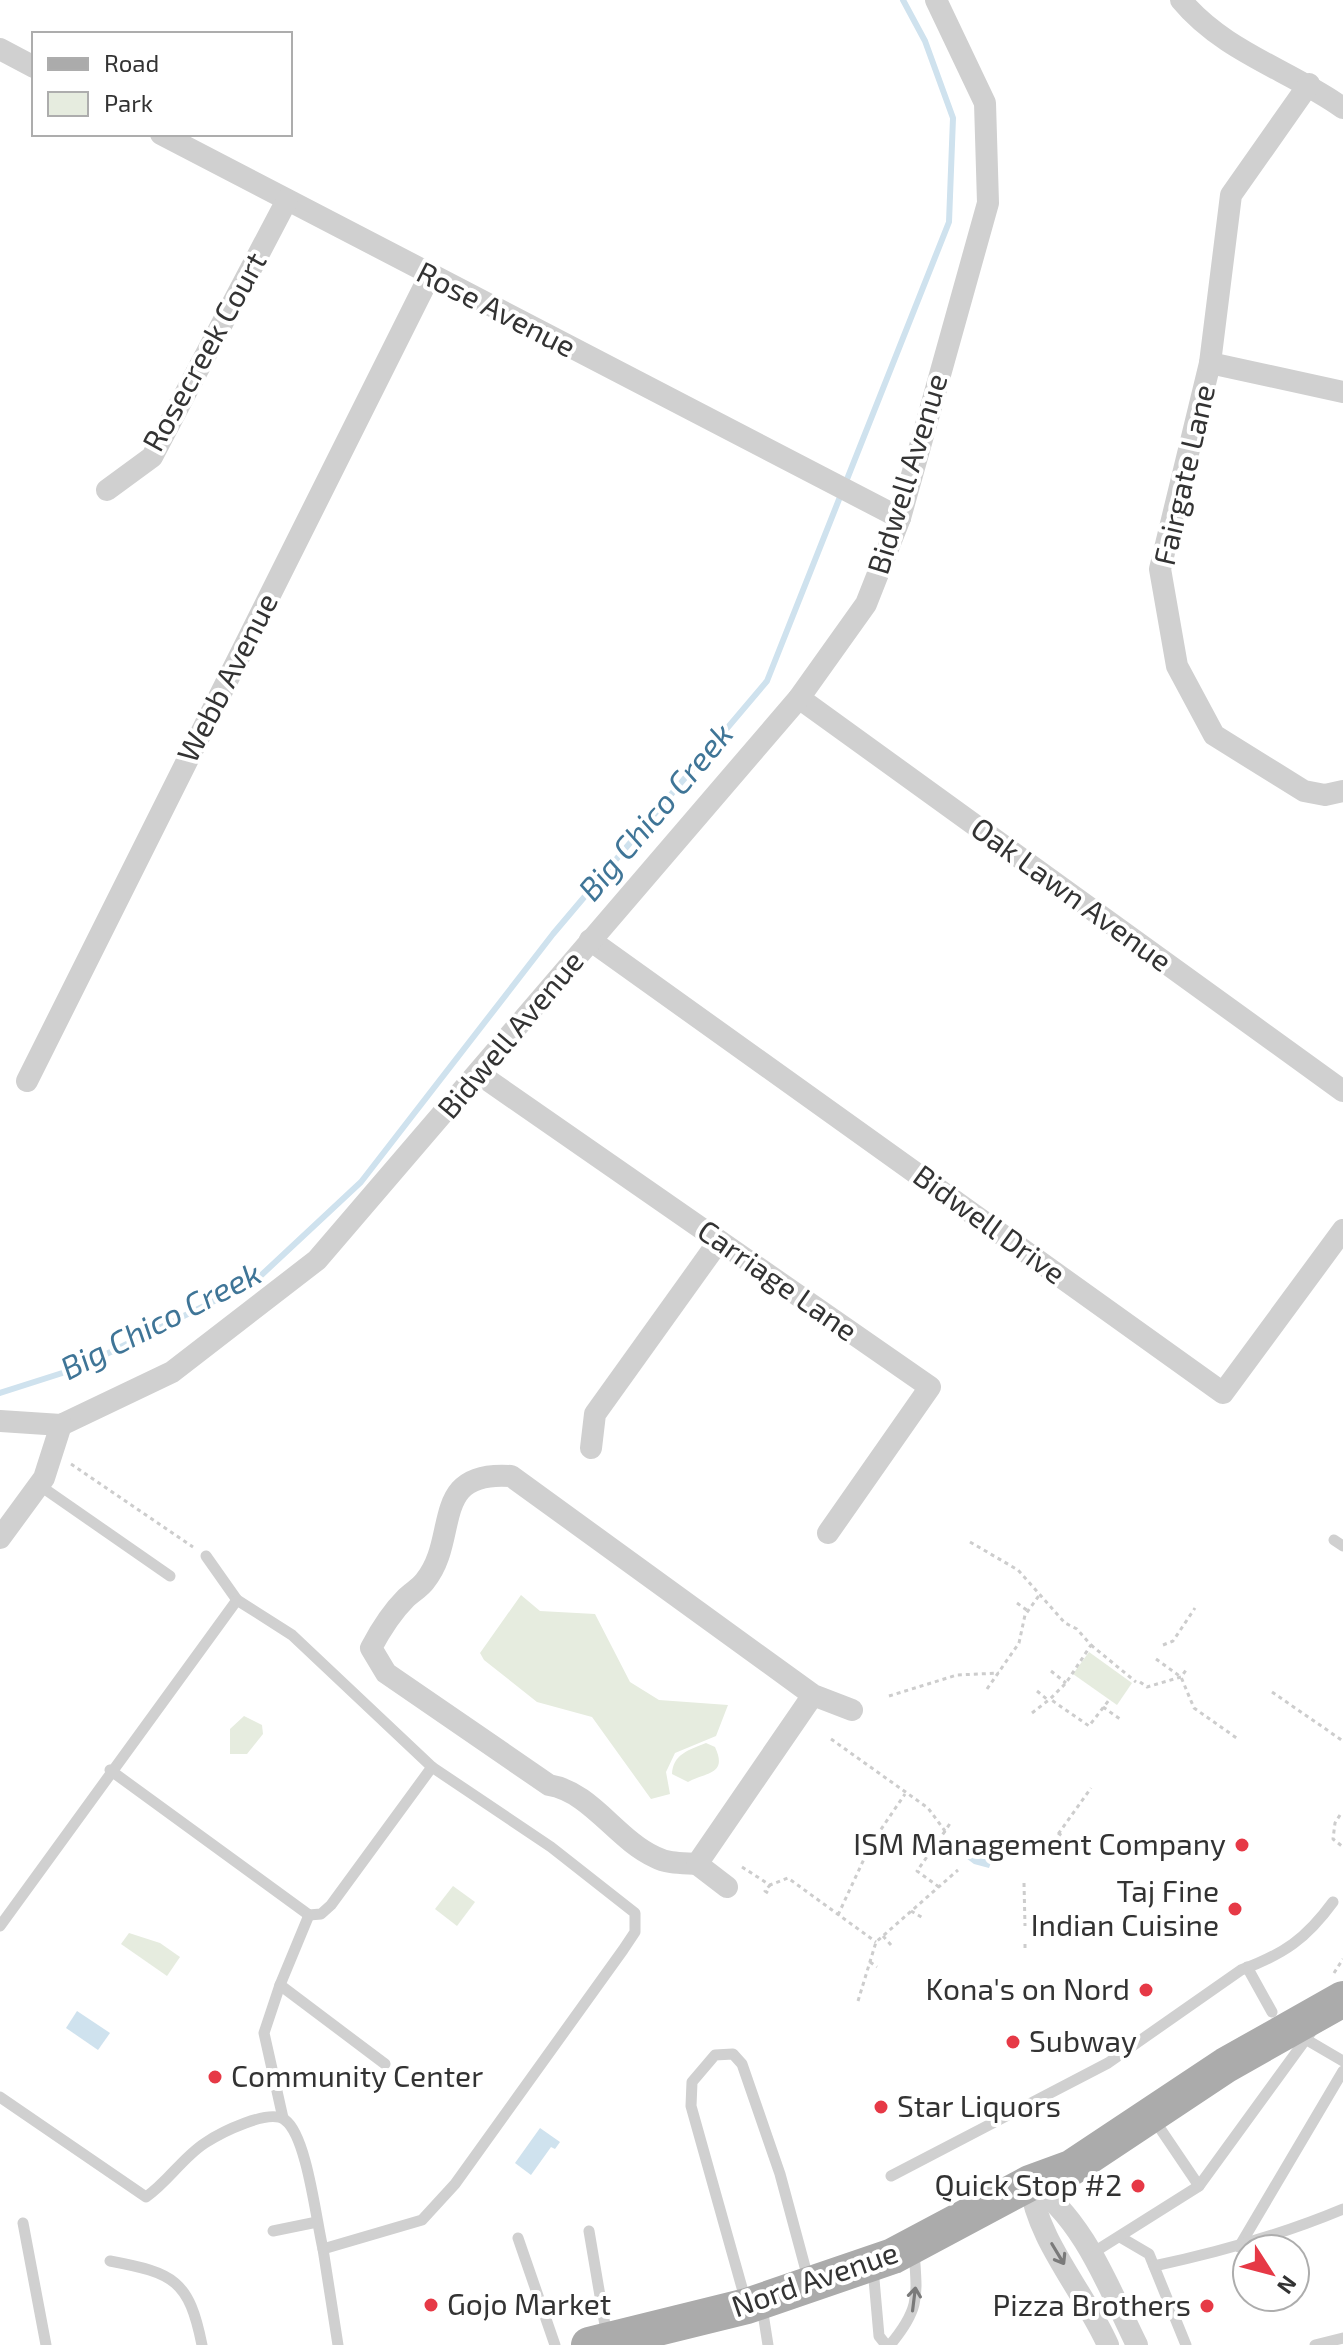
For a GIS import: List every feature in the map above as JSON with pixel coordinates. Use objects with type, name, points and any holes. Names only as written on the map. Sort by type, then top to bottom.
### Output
[{"type":"main road","name":"Nord Avenue","points":[[1030,2183],[1063,2151],[1272,2012],[1331,1998]]},
{"type":"main road","name":"Nord Avenue","points":[[598,2343],[686,2330],[754,2304],[811,2287],[914,2246],[1030,2183],[1071,2168],[1331,1998]]},
{"type":"street","name":"Bidwell Avenue","points":[[0,1421],[61,1425],[172,1372],[317,1260],[799,698],[866,604],[900,518],[988,203],[985,103],[936,0]]},
{"type":"street","points":[[1181,0],[1193,14],[1252,59],[1309,84],[1343,108]]},
{"type":"street","points":[[0,49],[32,66]]},
{"type":"street","name":"Fairgate Lane","points":[[1309,84],[1231,195],[1210,363],[1160,569],[1177,666],[1214,735],[1304,791],[1325,795],[1343,791]]},
{"type":"street","name":"Rose Avenue","points":[[165,136],[900,518]]},
{"type":"street","name":"Rosecreek Court","points":[[107,490],[152,457],[287,200]]},
{"type":"street","name":"Webb Avenue","points":[[27,1081],[430,275]]},
{"type":"street","points":[[1210,363],[1343,392]]},
{"type":"street","name":"Oak Lawn Avenue","points":[[799,698],[1343,1091]]},
{"type":"street","name":"Bidwell Drive","points":[[590,940],[1223,1393],[1343,1230]]},
{"type":"street","name":"Carriage Lane","points":[[479,1074],[930,1387],[828,1533]]},
{"type":"street","points":[[591,1448],[595,1414],[719,1241]]},
{"type":"street","points":[[0,1538],[39,1485],[61,1425]]},
{"type":"street","points":[[727,1887],[697,1864],[672,1863],[653,1857],[570,1788],[549,1785],[386,1673],[371,1648],[386,1620],[426,1581],[454,1496],[470,1479],[486,1474],[511,1476],[813,1695],[852,1710]]},
{"type":"street","points":[[697,1864],[813,1695]]},
{"type":"street","points":[[1030,2183],[1054,2198],[1090,2255],[1137,2345]]},
{"type":"street","points":[[1030,2183],[1033,2212],[1096,2317],[1108,2345]]},
{"type":"lane","points":[[39,1485],[170,1576]]},
{"type":"lane","points":[[206,1556],[237,1600],[292,1635],[432,1767],[625,1902],[635,1913],[635,1932],[455,2184],[422,2220],[323,2249]]},
{"type":"lane","points":[[0,1926],[110,1770],[237,1600]]},
{"type":"lane","points":[[110,1770],[309,1915],[321,1914],[331,1905],[432,1767]]},
{"type":"lane","points":[[891,2176],[1108,2063],[1247,1967],[1264,1962],[1311,1933],[1333,1902]]},
{"type":"lane","points":[[309,1915],[264,2033],[283,2118],[297,2133],[323,2249],[338,2345]]},
{"type":"lane","points":[[1247,1967],[1272,2012]]},
{"type":"lane","points":[[280,1985],[385,2064]]},
{"type":"lane","points":[[1331,1998],[1343,2061]]},
{"type":"lane","points":[[1090,2255],[1199,2186],[1331,1998]]},
{"type":"lane","points":[[768,2345],[691,2106],[692,2082],[715,2055],[733,2054],[742,2064],[780,2174],[811,2287]]},
{"type":"lane","points":[[1247,2233],[1343,2071]]},
{"type":"lane","points":[[0,2097],[146,2197],[205,2143],[240,2125],[272,2116],[283,2118]]},
{"type":"lane","points":[[1151,2115],[1199,2186]]},
{"type":"lane","points":[[1277,2233],[1343,2209]]},
{"type":"lane","points":[[273,2231],[317,2222]]},
{"type":"lane","points":[[23,2223],[46,2345]]},
{"type":"lane","points":[[589,2231],[598,2343]]},
{"type":"lane","points":[[1120,2237],[1142,2248],[1154,2266],[1186,2345]]},
{"type":"lane","points":[[518,2238],[555,2345]]},
{"type":"lane","points":[[873,2264],[879,2336],[888,2345],[911,2320],[917,2296],[914,2246]]},
{"type":"lane","points":[[1154,2266],[1231,2249]]},
{"type":"lane","points":[[110,2261],[168,2275],[184,2288],[195,2311],[202,2345]]},
{"type":"lane","points":[[1315,2345],[1343,2338]]},
{"type":"path","points":[[67,1461],[188,1544]]},
{"type":"path","points":[[970,1542],[1005,1560],[1091,1645],[1138,1682],[1147,1687],[1181,1677],[1186,1670]]},
{"type":"path","points":[[987,1689],[1019,1643],[1028,1611],[1040,1594]]},
{"type":"path","points":[[1017,1603],[1028,1611]]},
{"type":"path","points":[[1163,1645],[1173,1641],[1195,1608]]},
{"type":"path","points":[[1032,1713],[1066,1683],[1091,1645]]},
{"type":"path","points":[[1156,1659],[1181,1677],[1194,1708],[1238,1739]]},
{"type":"path","points":[[1051,1671],[1066,1683]]},
{"type":"path","points":[[889,1696],[957,1675],[999,1673]]},
{"type":"path","points":[[1037,1691],[1089,1726],[1109,1700]]},
{"type":"path","points":[[1272,1692],[1343,1741]]},
{"type":"path","points":[[1103,1707],[1120,1719]]},
{"type":"path","points":[[831,1739],[928,1808],[945,1831]]},
{"type":"path","points":[[1049,1847],[1091,1788]]},
{"type":"path","points":[[838,1915],[871,1844],[905,1794]]},
{"type":"path","points":[[1340,1815],[1335,1823],[1333,1839],[1343,1847]]},
{"type":"path","points":[[939,1887],[917,1871],[951,1822]]},
{"type":"path","points":[[1058,1833],[1077,1846]]},
{"type":"path","points":[[742,1867],[770,1885]]},
{"type":"path","points":[[858,2001],[876,1942],[958,1870]]},
{"type":"path","points":[[768,1893],[765,1891],[770,1885],[788,1878],[876,1942]]},
{"type":"path","points":[[1024,1883],[1025,1926]]},
{"type":"path","points":[[933,1893],[939,1897]]},
{"type":"path","points":[[911,1911],[923,1918]]},
{"type":"path","points":[[883,1936],[892,1946]]},
{"type":"path","points":[[1331,1998],[1343,1959]]},
{"type":"path","points":[[870,1962],[877,1967]]},
{"type":"green space","points":[[521,1595],[540,1611],[595,1614],[630,1682],[659,1700],[728,1705],[716,1736],[675,1753],[666,1772],[670,1794],[651,1799],[592,1717],[537,1702],[484,1660],[480,1653]]},
{"type":"green space","points":[[1089,1652],[1132,1683],[1117,1705],[1073,1674]]},
{"type":"green space","points":[[244,1716],[262,1725],[263,1734],[247,1754],[230,1754],[230,1729]]},
{"type":"green space","points":[[706,1743],[715,1747],[719,1763],[717,1768],[688,1782],[672,1774],[679,1757]]},
{"type":"green space","points":[[453,1886],[475,1902],[457,1926],[435,1909]]},
{"type":"green space","points":[[129,1933],[160,1943],[180,1957],[167,1976],[121,1944]]},
{"type":"water","points":[[966,1840],[980,1850],[988,1851],[993,1857],[989,1868],[974,1864],[958,1852]]},
{"type":"water","points":[[77,2011],[110,2033],[98,2050],[66,2028]]},
{"type":"water","points":[[540,2128],[560,2142],[555,2149],[551,2147],[531,2175],[515,2163]]},
{"type":"waterway","name":"Big Chico Creek","points":[[0,1393],[78,1368],[255,1281],[361,1182],[553,934],[767,681],[949,222],[953,118],[925,41],[903,0]]},
{"type":"place","name":"ISM Management Company","points":[[1242,1845]]},
{"type":"place","name":"Taj Fine Indian Cuisine","points":[[1235,1909]]},
{"type":"place","name":"Kona's on Nord","points":[[1146,1990]]},
{"type":"place","name":"Subway","points":[[1013,2042]]},
{"type":"place","name":"Community Center","points":[[215,2077]]},
{"type":"place","name":"Star Liquors","points":[[881,2107]]},
{"type":"place","name":"Quick Stop #2","points":[[1138,2186]]},
{"type":"place","name":"Gojo Market","points":[[431,2305]]},
{"type":"place","name":"Pizza Brothers","points":[[1207,2306]]}]
